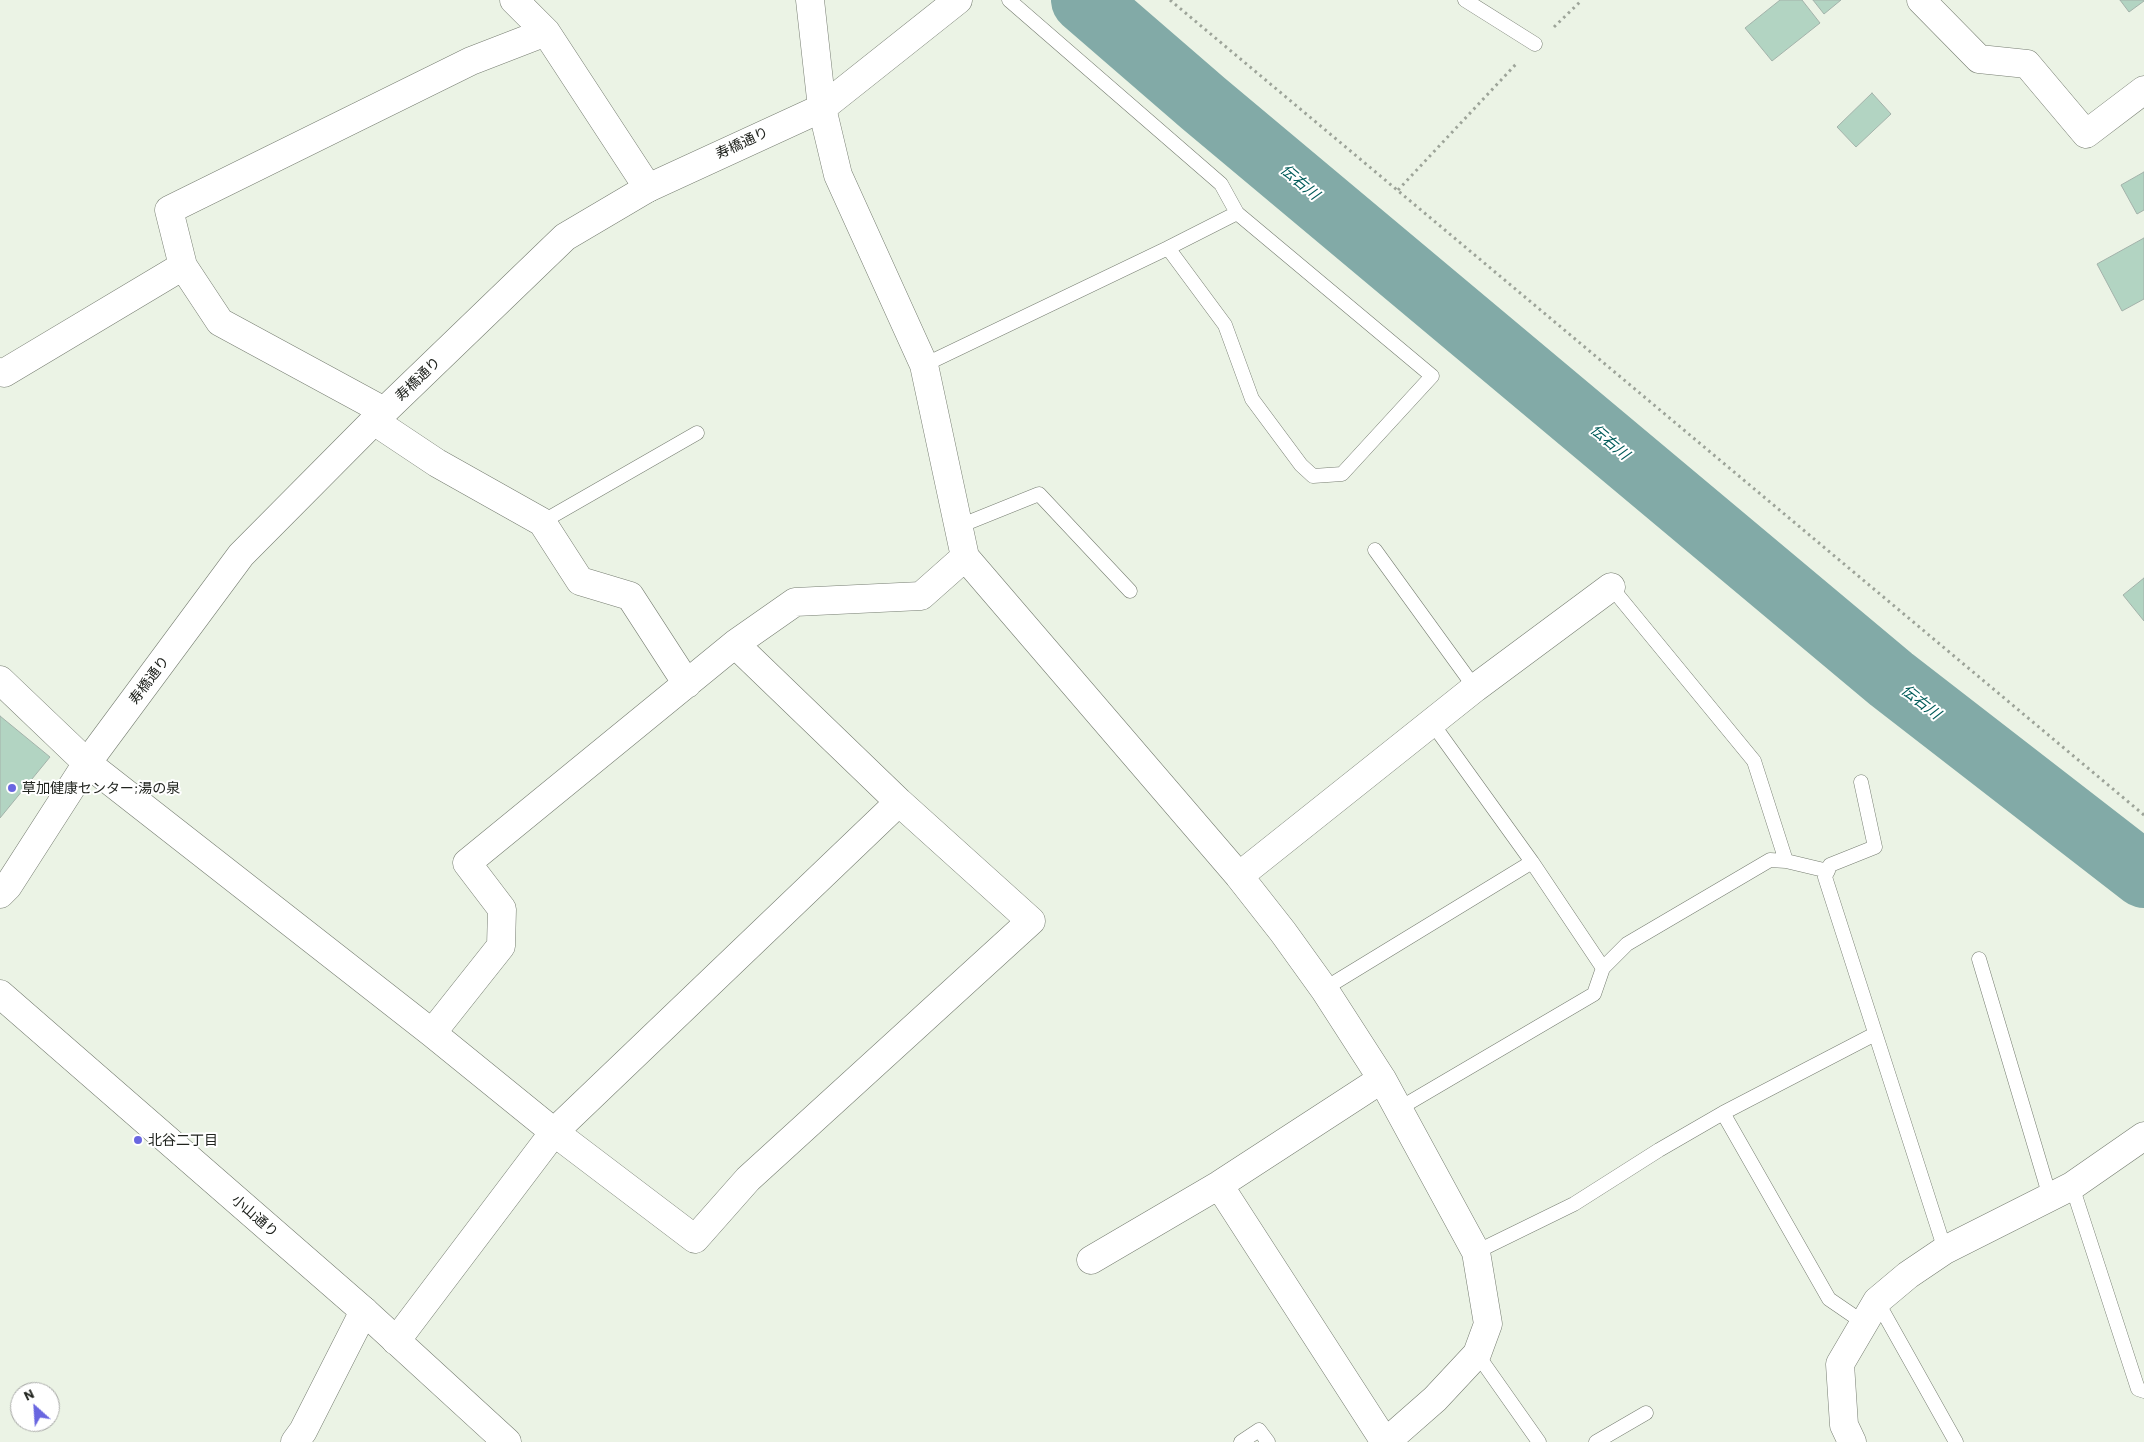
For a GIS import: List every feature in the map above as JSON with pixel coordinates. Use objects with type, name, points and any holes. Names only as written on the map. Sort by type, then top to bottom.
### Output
[{"type":"street","points":[[514,0],[546,32],[648,188]]},
{"type":"street","points":[[810,0],[822,108],[838,176],[924,365],[957,527],[965,557],[1239,876],[1284,932],[1382,1078],[1400,1108],[1476,1252],[1488,1324],[1477,1354],[1435,1398],[1385,1442],[1219,1185]]},
{"type":"street","name":"寿橋通り","points":[[0,894],[8,886],[87,763],[242,555],[379,416],[565,237],[648,188],[822,108],[958,0]]},
{"type":"street","points":[[1921,0],[1979,59],[2027,64],[2086,134],[2144,90]]},
{"type":"street","points":[[546,32],[471,61],[169,210],[183,266],[220,322],[379,416],[437,463],[542,522],[580,580],[630,596],[687,684]]},
{"type":"street","points":[[0,372],[4,373],[183,266]]},
{"type":"street","points":[[432,1033],[501,946],[502,909],[467,863],[735,644],[795,602],[922,596],[965,557]]},
{"type":"street","points":[[1239,876],[1475,688],[1611,587]]},
{"type":"street","points":[[0,680],[87,763],[432,1033],[554,1132],[695,1239],[748,1178],[1031,921],[899,802],[735,644]]},
{"type":"street","points":[[396,1341],[554,1132],[899,802]]},
{"type":"street","name":"小山通り","points":[[0,994],[364,1311],[507,1442]]},
{"type":"street","points":[[1090,1260],[1219,1185],[1382,1078]]},
{"type":"street","points":[[1852,1442],[1844,1425],[1840,1364],[1871,1312],[1908,1275],[1945,1250],[2061,1192],[2144,1136]]},
{"type":"street","points":[[295,1442],[303,1431],[364,1311]]},
{"type":"lane","points":[[1009,0],[1221,184],[1237,213],[1432,376],[1342,474],[1313,476],[1301,465],[1252,400],[1225,325],[1168,248]]},
{"type":"lane","points":[[1464,0],[1535,44]]},
{"type":"lane","points":[[924,365],[1237,213]]},
{"type":"lane","points":[[542,522],[696,432]]},
{"type":"lane","points":[[957,527],[1039,494],[1130,591]]},
{"type":"lane","points":[[1375,550],[1475,688]]},
{"type":"lane","points":[[1611,587],[1754,761],[1786,861]]},
{"type":"lane","points":[[1432,723],[1532,862],[1603,968]]},
{"type":"lane","points":[[1861,782],[1875,847],[1830,866],[1824,877],[1945,1250]]},
{"type":"lane","points":[[1400,1108],[1594,994],[1603,968],[1627,944],[1770,860],[1786,861],[1828,871]]},
{"type":"lane","points":[[1324,989],[1532,862]]},
{"type":"lane","points":[[1979,959],[2061,1192],[2138,1389],[2144,1391]]},
{"type":"lane","points":[[1476,1252],[1574,1204],[1659,1150],[1723,1113],[1875,1034]]},
{"type":"lane","points":[[1723,1113],[1829,1299],[1871,1312],[1956,1442]]},
{"type":"lane","points":[[1477,1354],[1539,1442]]},
{"type":"lane","points":[[1596,1442],[1646,1413]]},
{"type":"lane","points":[[1241,1442],[1260,1430],[1268,1442]]},
{"type":"path","points":[[1170,0],[2144,815]]},
{"type":"path","points":[[1398,190],[1535,44],[1582,0]]},
{"type":"building","points":[[1780,0],[1802,0],[1820,23],[1772,61],[1745,28]]},
{"type":"building","points":[[1813,0],[1841,0],[1824,14]]},
{"type":"building","points":[[2120,0],[2144,0],[2144,1],[2129,12]]},
{"type":"building","points":[[1872,93],[1891,114],[1856,147],[1837,127]]},
{"type":"building","points":[[2144,172],[2144,210],[2137,214],[2121,185]]},
{"type":"building","points":[[2144,238],[2144,299],[2122,311],[2097,264]]},
{"type":"building","points":[[2144,578],[2144,621],[2123,595]]},
{"type":"building","name":"草加健康センター;湯の泉","points":[[0,716],[50,757],[0,818]]},
{"type":"waterway","name":"伝右川","points":[[1084,0],[1203,103],[1891,679],[2144,875]]},
{"type":"place","name":"草加健康センター;湯の泉","points":[[12,788]]},
{"type":"place","name":"北谷二丁目","points":[[138,1140]]}]
